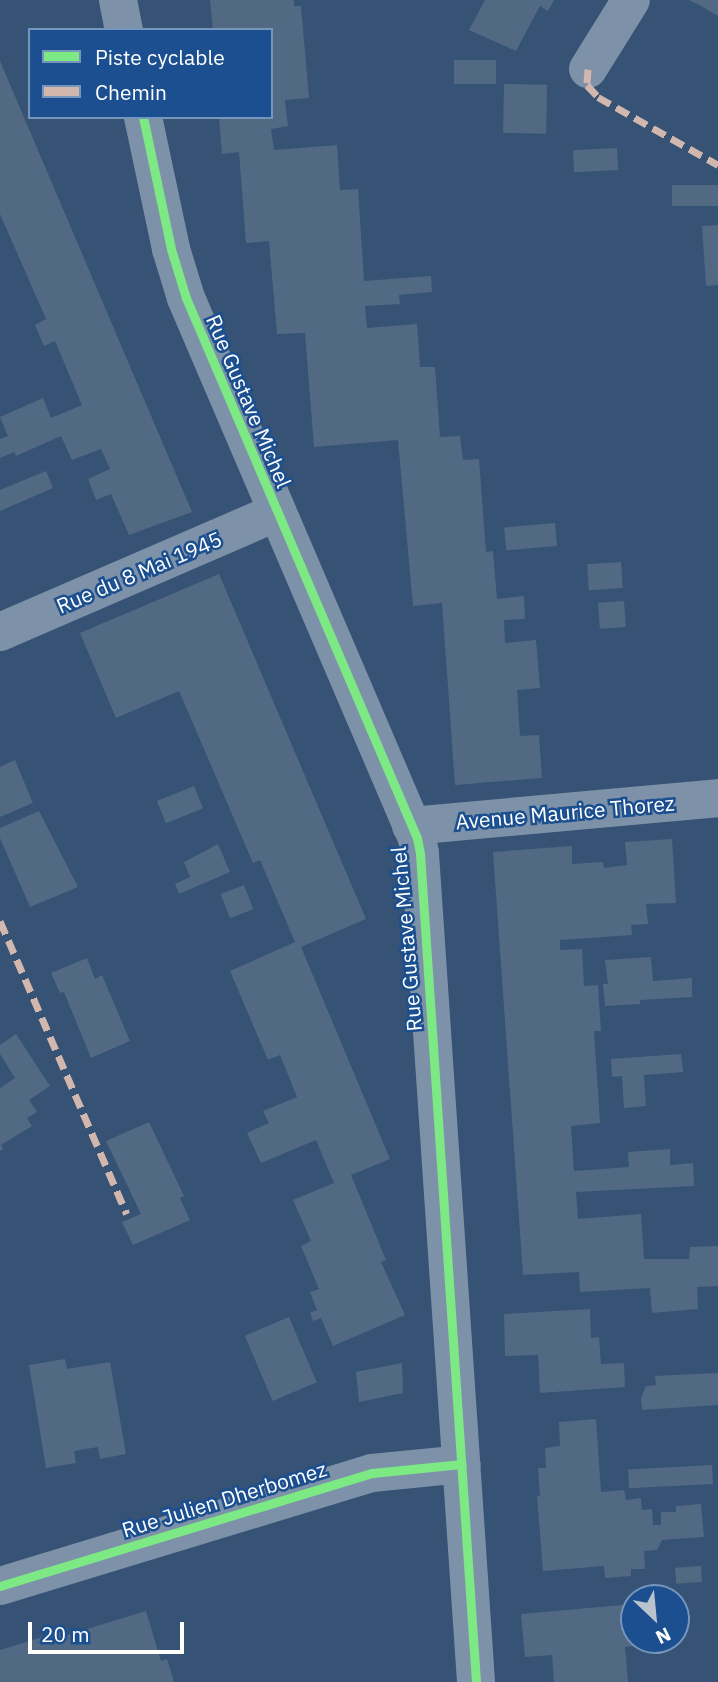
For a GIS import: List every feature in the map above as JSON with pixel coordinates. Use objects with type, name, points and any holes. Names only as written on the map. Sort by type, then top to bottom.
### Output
[{"type":"street","points":[[118,0],[124,28]]},
{"type":"street","points":[[588,69],[631,0]]},
{"type":"street","name":"Rue Gustave Michel","points":[[143,119],[177,274],[411,826],[421,863],[476,1682]]},
{"type":"street","name":"Rue du 8 Mai 1945","points":[[0,632],[278,512]]},
{"type":"street","name":"Avenue Maurice Thorez","points":[[411,826],[718,798]]},
{"type":"street","name":"Rue Julien Dherbomez","points":[[0,1586],[372,1473],[462,1464]]},
{"type":"building","points":[[210,0],[294,0],[294,6],[301,6],[309,98],[285,100],[288,126],[271,129],[274,150],[337,145],[340,190],[358,189],[364,281],[431,276],[432,292],[399,295],[400,304],[365,306],[367,328],[417,324],[420,367],[435,367],[440,437],[460,436],[463,460],[479,459],[486,552],[493,551],[497,599],[524,596],[525,619],[504,620],[505,643],[536,640],[540,688],[517,690],[520,736],[539,735],[542,778],[455,785],[442,603],[413,606],[398,440],[314,447],[305,333],[277,334],[269,241],[246,243],[239,152],[222,154],[219,119],[273,119],[273,28],[213,28]]},
{"type":"building","points":[[485,0],[554,0],[548,11],[540,6],[516,51],[469,30]]},
{"type":"building","points":[[689,0],[718,0],[718,16],[699,5]]},
{"type":"building","points":[[454,60],[496,60],[496,84],[454,84]]},
{"type":"building","points":[[0,61],[192,512],[129,535],[111,494],[96,500],[88,479],[110,469],[101,449],[72,460],[61,436],[16,456],[14,452],[0,458],[0,439],[8,436],[0,417],[43,398],[51,418],[82,405],[55,341],[44,346],[35,325],[46,319],[0,214]]},
{"type":"building","points":[[504,84],[547,85],[546,134],[503,133]]},
{"type":"building","points":[[617,148],[618,170],[574,172],[573,150]]},
{"type":"building","points":[[672,185],[718,185],[718,206],[672,206]]},
{"type":"building","points":[[718,225],[718,285],[706,286],[702,226]]},
{"type":"building","points":[[46,471],[53,488],[0,511],[0,490]]},
{"type":"building","points":[[555,523],[557,546],[506,550],[504,527]]},
{"type":"building","points":[[621,562],[623,588],[589,590],[587,564]]},
{"type":"building","points":[[219,574],[366,919],[301,947],[390,1159],[351,1175],[386,1260],[381,1262],[405,1315],[333,1346],[321,1318],[313,1321],[310,1313],[317,1310],[310,1292],[319,1289],[301,1246],[311,1241],[293,1200],[334,1183],[316,1140],[261,1163],[247,1133],[269,1123],[263,1111],[297,1097],[280,1055],[268,1060],[230,971],[295,942],[260,860],[253,863],[179,691],[116,718],[80,633]]},
{"type":"building","points":[[624,601],[626,627],[600,629],[598,603]]},
{"type":"building","points":[[15,760],[33,803],[0,817],[0,767]]},
{"type":"building","points":[[194,786],[203,808],[166,823],[157,801]]},
{"type":"building","points":[[39,811],[78,887],[30,907],[0,838],[0,828]]},
{"type":"building","points":[[672,839],[676,903],[646,904],[648,924],[631,925],[632,935],[560,940],[560,950],[582,949],[584,986],[598,985],[601,1031],[594,1031],[600,1123],[571,1126],[574,1171],[629,1167],[628,1152],[670,1149],[670,1165],[693,1163],[694,1186],[576,1192],[578,1219],[641,1214],[644,1259],[689,1259],[690,1247],[718,1246],[718,1286],[697,1287],[698,1309],[652,1313],[650,1288],[580,1292],[579,1272],[523,1275],[493,852],[572,846],[572,864],[603,862],[604,868],[627,865],[625,842]]},
{"type":"building","points":[[218,844],[230,872],[179,894],[175,884],[190,877],[184,862]]},
{"type":"building","points":[[244,885],[253,909],[230,918],[221,894]]},
{"type":"building","points":[[651,957],[653,981],[692,978],[692,997],[640,1000],[640,1004],[605,1006],[603,984],[608,984],[605,960]]},
{"type":"building","points":[[87,958],[95,979],[102,975],[130,1041],[91,1058],[64,992],[60,993],[51,973]]},
{"type":"building","points":[[16,1034],[50,1086],[29,1100],[37,1112],[27,1118],[32,1126],[1,1145],[3,1149],[0,1151],[0,1088],[15,1078],[0,1054],[0,1045]]},
{"type":"building","points":[[681,1054],[683,1072],[644,1075],[646,1106],[624,1108],[622,1076],[612,1077],[611,1059]]},
{"type":"building","points":[[149,1122],[184,1196],[180,1198],[190,1220],[133,1245],[122,1222],[141,1214],[106,1141]]},
{"type":"building","points":[[590,1309],[591,1338],[599,1337],[601,1364],[624,1363],[625,1387],[540,1393],[538,1355],[505,1356],[504,1314]]},
{"type":"building","points":[[289,1317],[317,1382],[273,1401],[245,1336]]},
{"type":"building","points":[[65,1359],[67,1369],[110,1362],[126,1454],[100,1459],[98,1447],[74,1451],[76,1463],[46,1468],[29,1365]]},
{"type":"building","points":[[402,1363],[403,1393],[359,1402],[356,1372]]},
{"type":"building","points":[[718,1373],[718,1405],[642,1410],[641,1398],[646,1386],[656,1385],[655,1376]]},
{"type":"building","points":[[596,1419],[601,1492],[624,1490],[626,1500],[641,1498],[642,1510],[652,1509],[653,1525],[661,1525],[661,1512],[676,1512],[676,1506],[701,1504],[704,1537],[662,1540],[657,1550],[644,1551],[645,1569],[631,1569],[631,1576],[605,1578],[604,1566],[543,1571],[537,1496],[540,1496],[538,1468],[546,1468],[545,1448],[560,1446],[559,1422]]},
{"type":"building","points":[[712,1465],[713,1484],[629,1488],[628,1469]]},
{"type":"building","points":[[701,1566],[702,1582],[676,1584],[675,1568]]},
{"type":"building","points":[[620,1605],[620,1654],[626,1654],[628,1682],[554,1682],[552,1655],[525,1657],[521,1614]]},
{"type":"building","points":[[146,1611],[161,1661],[167,1659],[174,1682],[0,1682],[0,1650],[65,1630],[67,1635]]},
{"type":"marked path","points":[[588,69],[587,85],[598,97],[718,165]]},
{"type":"marked path","points":[[0,921],[127,1214]]},
{"type":"cycle path","points":[[143,119],[171,249],[186,298],[417,838],[476,1682]]},
{"type":"cycle path","points":[[0,1586],[372,1473],[462,1464]]}]
